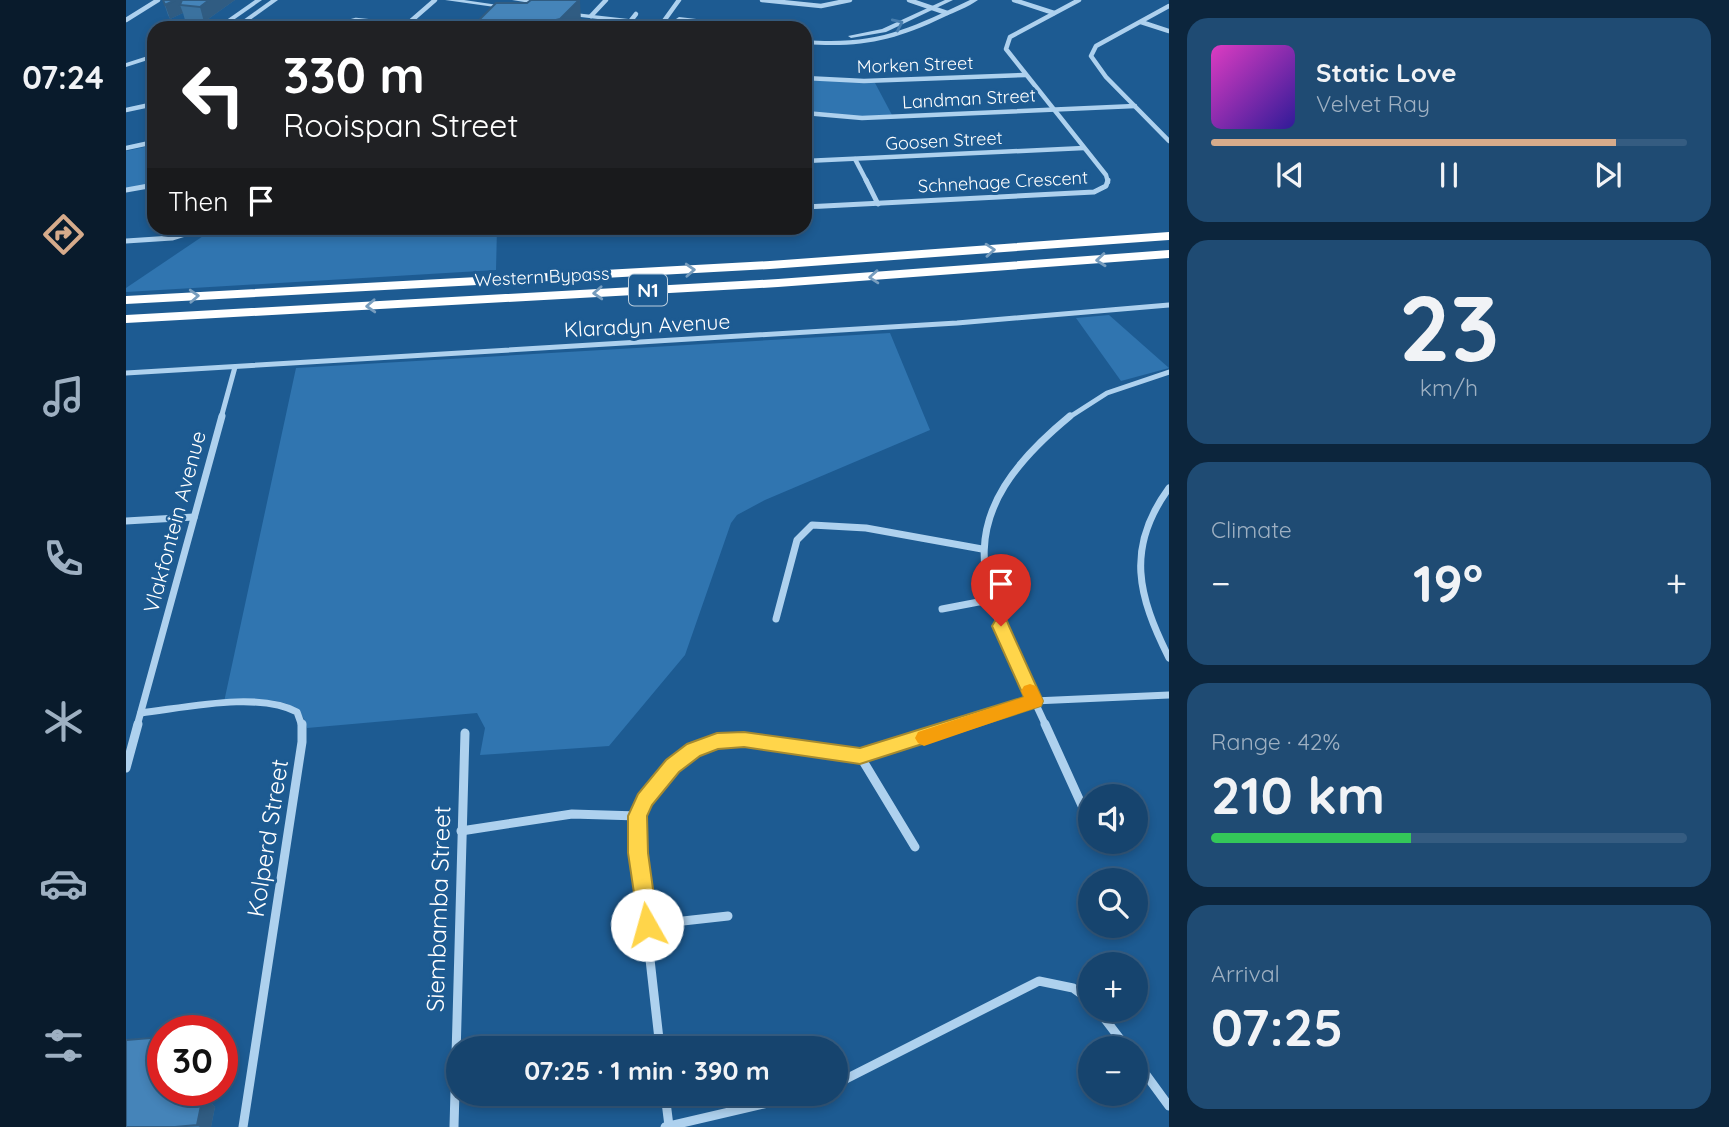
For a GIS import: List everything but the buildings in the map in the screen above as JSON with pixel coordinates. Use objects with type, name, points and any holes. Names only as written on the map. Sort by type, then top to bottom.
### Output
[{"type":"highway","name":"Western Bypass","points":[[126,300],[756,266],[1169,236]]},
{"type":"highway","name":"Western Bypass","points":[[126,319],[767,284],[1169,254]]},
{"type":"street","points":[[126,20],[158,0]]},
{"type":"street","points":[[229,21],[259,0]]},
{"type":"street","points":[[246,21],[275,0]]},
{"type":"street","points":[[411,21],[435,0]]},
{"type":"street","points":[[448,0],[630,21],[636,14]]},
{"type":"street","points":[[493,14],[507,0]]},
{"type":"street","points":[[515,0],[684,21]]},
{"type":"street","points":[[591,16],[606,0]]},
{"type":"street","points":[[664,21],[678,0]]},
{"type":"street","points":[[762,0],[821,6],[850,0]]},
{"type":"street","points":[[909,0],[947,13]]},
{"type":"street","points":[[812,34],[839,36],[884,31],[950,0]]},
{"type":"street","points":[[812,42],[843,44],[883,41],[975,0]]},
{"type":"street","points":[[1014,0],[1054,13]]},
{"type":"street","name":"Schnehage Crescent","points":[[812,207],[1094,192],[1106,187],[1108,181],[1054,109],[1010,57],[1006,43],[1017,32],[1079,0]]},
{"type":"street","points":[[1160,0],[1169,4]]},
{"type":"street","points":[[1169,4],[1096,46],[1091,56],[1106,77],[1169,141]]},
{"type":"street","points":[[235,17],[249,19]]},
{"type":"street","points":[[1140,22],[1169,31]]},
{"type":"street","points":[[126,65],[147,59]]},
{"type":"street","points":[[126,71],[147,66]]},
{"type":"street","name":"Morken Street","points":[[812,78],[864,81],[1026,75]]},
{"type":"street","points":[[126,110],[147,106]]},
{"type":"street","name":"Landman Street","points":[[812,114],[862,118],[1135,106]]},
{"type":"street","points":[[126,148],[147,144]]},
{"type":"street","name":"Goosen Street","points":[[812,161],[1084,148]]},
{"type":"street","points":[[855,159],[878,204]]},
{"type":"street","points":[[126,190],[147,186]]},
{"type":"street","points":[[126,241],[182,235]]},
{"type":"street","name":"Klaradyn Avenue","points":[[126,373],[957,323],[1169,305]]},
{"type":"street","name":"Vlakfontein Avenue","points":[[126,768],[235,367]]},
{"type":"street","points":[[1078,797],[989,600],[982,549],[986,530],[997,501],[1044,438],[1080,408],[1105,392],[1169,372]]},
{"type":"street","points":[[1169,488],[1145,523],[1139,555],[1143,595],[1169,658]]},
{"type":"street","points":[[126,521],[194,517]]},
{"type":"street","points":[[776,619],[797,540],[803,531],[813,524],[839,524],[982,549]]},
{"type":"street","points":[[942,609],[989,600]]},
{"type":"street","points":[[659,1036],[638,853],[638,816],[645,800],[673,766],[694,750],[717,741],[744,740],[860,756],[1034,701],[1169,695]]},
{"type":"street","name":"Kolperd Street","points":[[141,713],[259,701],[290,707],[301,722],[302,736],[243,1127]]},
{"type":"street","name":"Siembamba Street","points":[[454,1127],[465,733]]},
{"type":"street","points":[[860,756],[915,847]]},
{"type":"street","points":[[461,831],[586,813],[638,816]]},
{"type":"street","points":[[647,925],[728,916]]},
{"type":"street","points":[[848,1078],[1040,981],[1063,983],[1078,990]]},
{"type":"street","points":[[1107,1022],[1118,1036]]},
{"type":"street","points":[[1148,1077],[1169,1106]]},
{"type":"street","points":[[666,1106],[667,1127],[763,1106]]},
{"type":"shaded area","points":[[812,79],[875,83],[892,115],[861,117],[812,113]]},
{"type":"shaded area","points":[[147,146],[147,186],[126,189],[126,151]]},
{"type":"shaded area","points":[[205,235],[497,235],[496,270],[126,292],[126,288]]},
{"type":"shaded area","points":[[1109,315],[1169,368],[1121,381],[1076,318]]},
{"type":"shaded area","points":[[890,333],[930,430],[765,500],[737,515],[731,523],[685,655],[609,746],[480,755],[485,728],[477,713],[307,728],[295,708],[285,703],[261,700],[224,702],[296,368]]},
{"type":"slow traffic","points":[[924,738],[1034,701],[1030,691]]},
{"type":"route","points":[[647,925],[638,853],[638,816],[645,800],[673,766],[694,750],[717,741],[744,740],[860,756],[910,743],[1034,701],[1001,626]]}]
